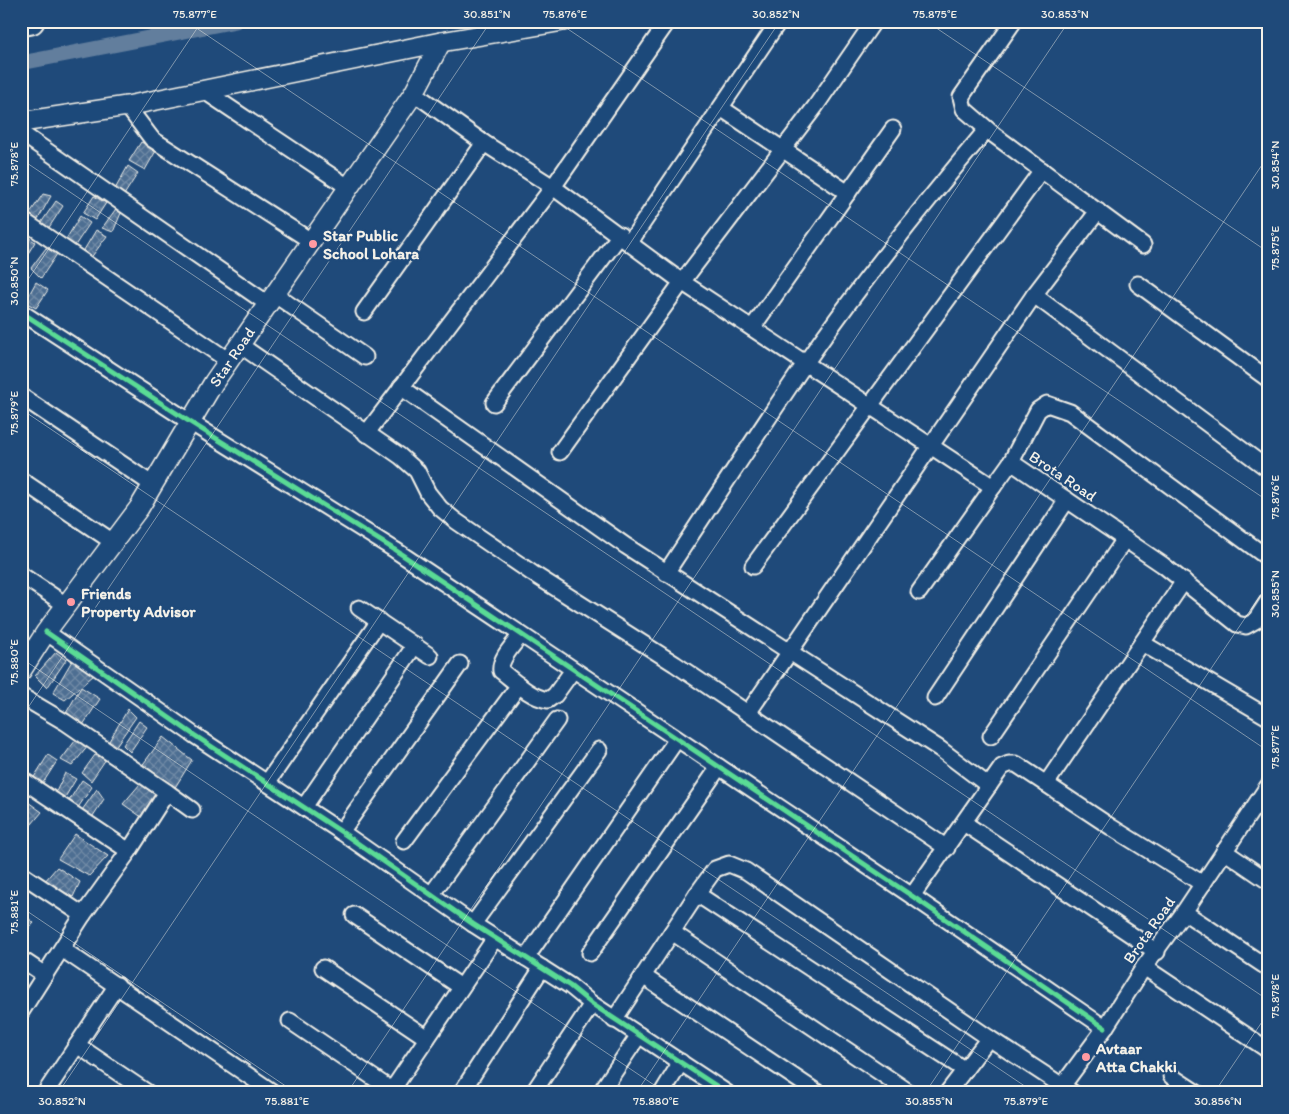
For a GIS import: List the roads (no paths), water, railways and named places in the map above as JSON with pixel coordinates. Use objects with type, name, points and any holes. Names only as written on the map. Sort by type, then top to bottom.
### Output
[{"type":"highway","points":[[21,23],[30,21]]},
{"type":"street","points":[[21,122],[127,106],[441,42],[563,21]]},
{"type":"street","points":[[366,434],[553,187],[668,21]]},
{"type":"street","points":[[494,403],[625,239],[721,108],[778,21]]},
{"type":"street","points":[[560,452],[682,282],[815,107],[874,21]]},
{"type":"street","points":[[1014,21],[961,97],[964,109],[987,129],[1143,245]]},
{"type":"street","name":"Star Road","points":[[24,660],[138,508],[214,382],[414,93],[441,42]]},
{"type":"street","points":[[203,90],[348,187]]},
{"type":"street","points":[[414,93],[484,143],[553,187],[682,282],[993,487]]},
{"type":"street","points":[[127,106],[152,139],[310,242]]},
{"type":"street","points":[[721,108],[848,193]]},
{"type":"street","points":[[752,328],[893,129]]},
{"type":"street","points":[[666,572],[805,364],[900,234],[987,129]]},
{"type":"street","points":[[21,134],[271,299],[365,357]]},
{"type":"street","points":[[364,312],[484,143]]},
{"type":"street","points":[[753,566],[1042,170]]},
{"type":"street","points":[[748,713],[1034,295],[1098,211]]},
{"type":"street","points":[[21,219],[229,361]]},
{"type":"street","points":[[1138,284],[1268,380]]},
{"type":"street","points":[[1034,295],[1268,469]]},
{"type":"street","points":[[21,312],[190,422],[395,550],[912,896],[1105,1028]]},
{"type":"street","points":[[240,345],[400,456],[417,471],[428,493],[440,508],[456,521],[532,573],[676,664],[947,848]]},
{"type":"street","points":[[401,387],[618,541],[940,749],[989,786]]},
{"type":"street","points":[[21,396],[153,485]]},
{"type":"street","name":"Brota Road","points":[[1268,558],[1070,412],[1047,404],[1038,410],[1011,462],[1184,580],[1237,624],[1246,626],[1254,621],[1268,601]]},
{"type":"street","points":[[919,592],[1011,462]]},
{"type":"street","points":[[21,480],[113,542]]},
{"type":"street","points":[[934,698],[1067,500]]},
{"type":"street","points":[[990,736],[1125,539]]},
{"type":"street","points":[[21,575],[66,605]]},
{"type":"street","points":[[1046,784],[1184,580]]},
{"type":"street","points":[[359,608],[430,656]]},
{"type":"street","points":[[267,783],[379,620]]},
{"type":"street","points":[[46,632],[194,735],[341,832],[431,896],[570,986],[614,1020],[681,1062],[722,1091]]},
{"type":"street","points":[[521,635],[503,660],[500,671],[541,699],[548,700],[555,695],[573,670]]},
{"type":"street","points":[[1142,643],[1268,717]]},
{"type":"street","points":[[304,807],[415,646]]},
{"type":"street","points":[[341,832],[460,664]]},
{"type":"street","points":[[404,841],[519,684]]},
{"type":"street","points":[[21,696],[64,722],[192,810]]},
{"type":"street","points":[[431,896],[557,720]]},
{"type":"street","points":[[526,958],[677,739]]},
{"type":"street","points":[[473,924],[599,750]]},
{"type":"street","points":[[912,896],[1002,767],[1009,764],[1016,764],[1110,827],[1203,884]]},
{"type":"street","points":[[590,953],[719,767]]},
{"type":"street","points":[[21,779],[129,851]]},
{"type":"street","name":"Brota Road","points":[[1064,1090],[1144,967],[1157,952],[1268,786]]},
{"type":"street","points":[[21,1012],[167,792]]},
{"type":"street","points":[[964,823],[1157,952]]},
{"type":"street","points":[[1224,851],[1268,881]]},
{"type":"street","points":[[614,1020],[715,869],[730,864],[746,871],[1064,1090]]},
{"type":"street","points":[[21,874],[83,916]]},
{"type":"street","points":[[697,894],[965,1070]]},
{"type":"street","points":[[1184,912],[1268,968]]},
{"type":"street","points":[[354,915],[461,987]]},
{"type":"street","points":[[672,932],[906,1090]]},
{"type":"street","points":[[290,1021],[394,1091],[427,1038],[495,938]]},
{"type":"street","points":[[62,949],[274,1093]]},
{"type":"street","points":[[21,959],[45,974]]},
{"type":"street","points":[[1144,967],[1268,1050]]},
{"type":"street","points":[[322,968],[427,1038]]},
{"type":"street","points":[[461,1093],[542,968]]},
{"type":"street","points":[[643,976],[818,1093]]},
{"type":"street","points":[[45,1093],[117,986]]},
{"type":"street","points":[[533,1093],[592,1004]]},
{"type":"street","points":[[600,1093],[638,1035]]},
{"type":"street","points":[[947,1093],[989,1038]]},
{"type":"street","points":[[77,1045],[148,1093]]},
{"type":"street","points":[[662,1093],[681,1062]]},
{"type":"street","points":[[1171,1076],[1197,1093]]},
{"type":"waterway","points":[[21,63],[236,21]]},
{"type":"place","name":"Star Public School Lohara","points":[[313,244]]},
{"type":"place","name":"Friends Property Advisor","points":[[71,602]]},
{"type":"place","name":"Avtaar Atta Chakki","points":[[1086,1057]]}]
